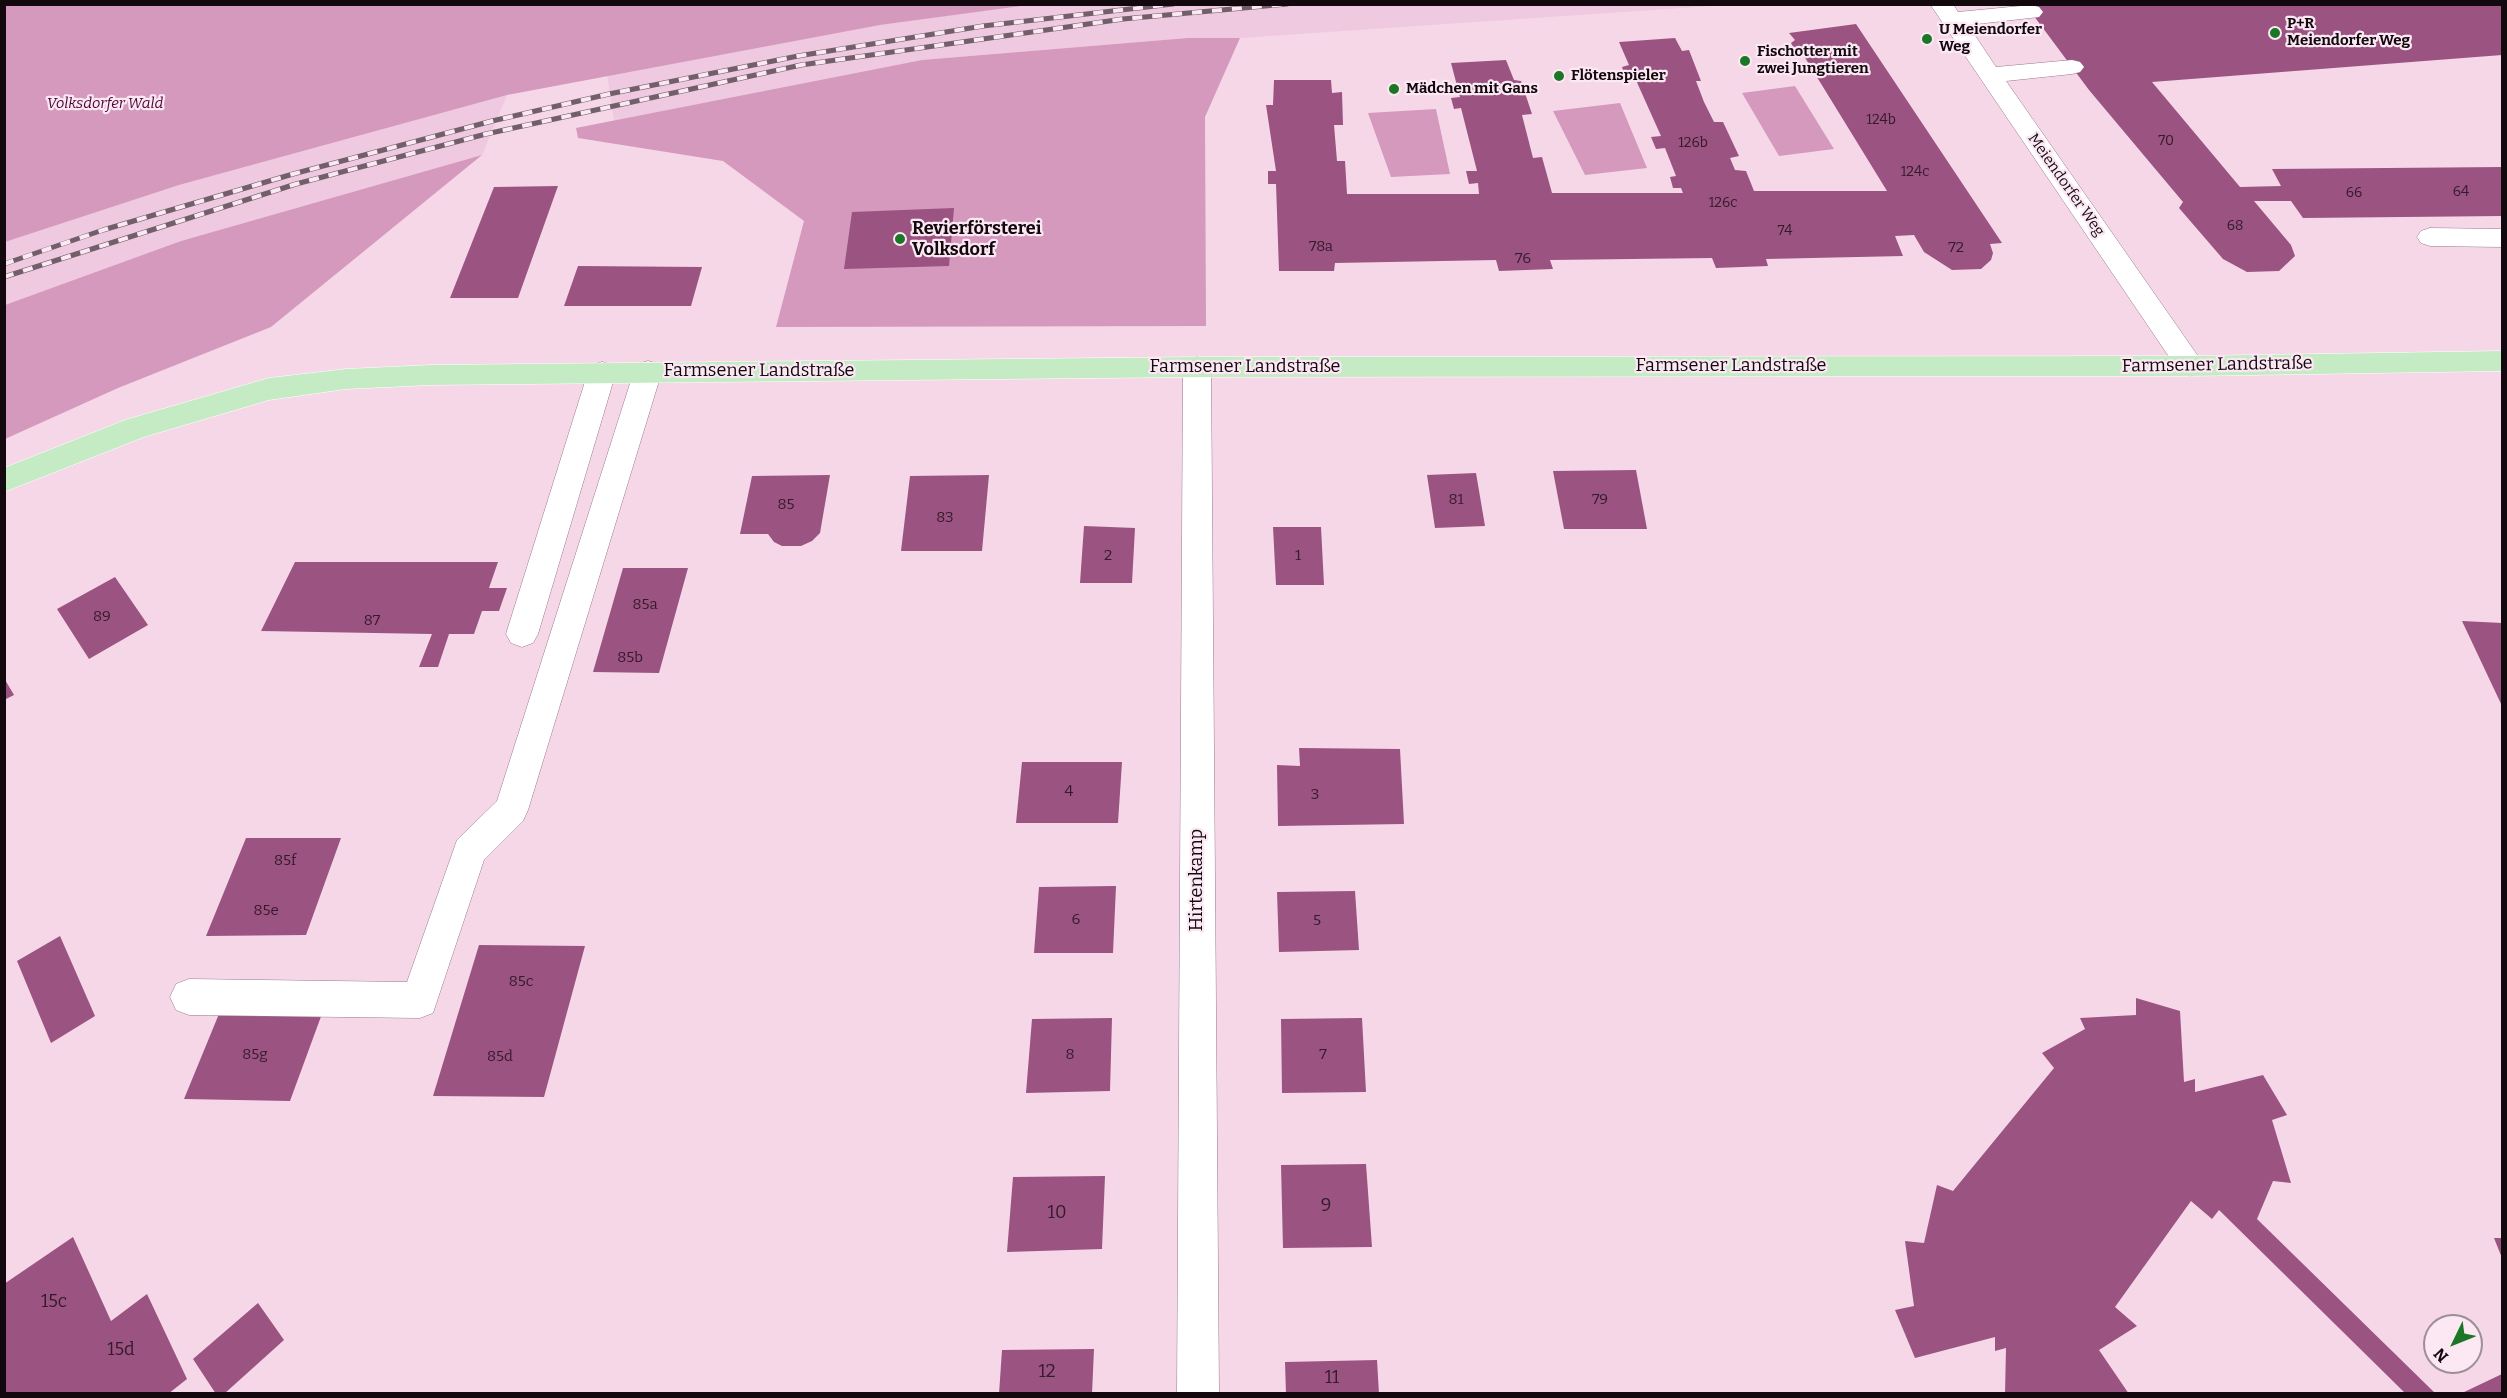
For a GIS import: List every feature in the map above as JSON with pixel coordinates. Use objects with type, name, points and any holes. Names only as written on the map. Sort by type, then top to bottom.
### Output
[{"type":"main road","name":"Farmsener Landstraße","points":[[4,481],[135,428],[269,389],[305,383],[378,378],[648,371],[1197,366],[2190,366],[2502,361]]},
{"type":"street","points":[[1946,12],[2031,12]]},
{"type":"street","name":"Meiendorfer Weg","points":[[1946,12],[2190,366]]},
{"type":"street","points":[[1989,75],[2072,68]]},
{"type":"street","points":[[2430,237],[2502,238]]},
{"type":"street","name":"Hirtenkamp","points":[[1197,366],[1198,1394]]},
{"type":"street","points":[[189,997],[420,1000],[469,851],[511,810],[648,371]]},
{"type":"street","points":[[522,634],[602,372]]},
{"type":"shaded area","points":[[1028,4],[1726,5],[1240,38],[1188,38],[922,60],[614,121],[607,74],[880,25]]},
{"type":"shaded area","points":[[507,95],[482,155],[181,241],[5,305],[5,242],[179,185]]},
{"type":"green space","name":"Volksdorfer Wald","points":[[4,5],[1028,5],[880,25],[507,95],[179,185],[5,242]]},
{"type":"green space","points":[[1188,38],[1240,38],[1205,117],[1206,326],[776,327],[804,221],[723,161],[578,138],[576,128],[922,60]]},
{"type":"green space","points":[[1795,86],[1834,149],[1779,156],[1742,93]]},
{"type":"green space","points":[[1620,103],[1647,168],[1585,175],[1553,111]]},
{"type":"green space","points":[[1436,109],[1450,174],[1391,177],[1368,113]]},
{"type":"green space","points":[[482,155],[271,327],[118,388],[5,439],[5,305],[181,241]]},
{"type":"building","points":[[2025,4],[2502,4],[2502,55],[2152,82],[2240,187],[2281,186],[2272,169],[2502,167],[2502,216],[2303,218],[2291,201],[2254,201],[2291,245],[2295,256],[2279,271],[2247,272],[2223,259],[2179,208],[2183,202],[2089,90]]},
{"type":"building","points":[[1856,24],[2002,243],[1990,244],[1993,253],[1991,260],[1981,269],[1952,270],[1924,252],[1914,235],[1895,236],[1903,256],[1766,259],[1768,266],[1716,268],[1712,258],[1550,260],[1553,269],[1499,271],[1496,260],[1335,263],[1334,271],[1279,271],[1276,184],[1268,184],[1268,171],[1276,171],[1266,105],[1273,105],[1274,80],[1331,80],[1332,93],[1342,92],[1343,125],[1334,125],[1337,161],[1345,161],[1347,194],[1479,194],[1478,183],[1469,184],[1466,171],[1477,171],[1461,108],[1454,109],[1451,98],[1460,97],[1451,63],[1506,60],[1514,80],[1521,81],[1532,114],[1522,115],[1533,158],[1542,157],[1552,193],[1683,193],[1681,188],[1673,188],[1670,177],[1676,176],[1665,148],[1656,149],[1651,137],[1661,136],[1635,78],[1626,78],[1622,67],[1629,65],[1619,42],[1675,38],[1682,51],[1689,50],[1701,81],[1696,81],[1704,102],[1714,122],[1723,122],[1739,156],[1730,158],[1735,170],[1746,171],[1754,191],[1887,191],[1804,56],[1798,55],[1791,43],[1795,40],[1789,33]]},
{"type":"building","points":[[558,186],[518,298],[450,298],[494,187]]},
{"type":"building","name":"Revierförsterei Volksdorf","points":[[954,208],[949,266],[844,269],[852,212]]},
{"type":"building","points":[[578,266],[702,267],[691,306],[564,306]]},
{"type":"building","points":[[1636,470],[1647,529],[1564,529],[1553,471]]},
{"type":"building","points":[[1476,473],[1485,526],[1435,528],[1427,475]]},
{"type":"building","points":[[830,475],[820,533],[812,541],[801,546],[782,546],[774,542],[768,534],[740,534],[752,476]]},
{"type":"building","points":[[989,475],[982,551],[901,551],[910,476]]},
{"type":"building","points":[[1084,526],[1135,528],[1132,583],[1080,583]]},
{"type":"building","points":[[1273,527],[1321,527],[1324,585],[1276,585]]},
{"type":"building","points":[[295,562],[498,562],[489,588],[507,588],[499,611],[482,611],[474,634],[449,634],[438,667],[419,667],[432,634],[261,631]]},
{"type":"building","points":[[623,568],[688,568],[659,673],[593,672]]},
{"type":"building","points":[[115,577],[148,625],[89,659],[57,609]]},
{"type":"building","points":[[2462,621],[2502,623],[2502,706]]},
{"type":"building","points":[[4,678],[14,695],[4,700]]},
{"type":"building","points":[[1299,748],[1400,749],[1404,824],[1278,826],[1277,765],[1300,766]]},
{"type":"building","points":[[1022,762],[1122,762],[1118,823],[1016,823]]},
{"type":"building","points":[[246,838],[341,838],[306,935],[206,936]]},
{"type":"building","points":[[1116,886],[1113,953],[1034,953],[1039,887]]},
{"type":"building","points":[[1355,891],[1359,950],[1279,952],[1277,892]]},
{"type":"building","points":[[60,936],[95,1016],[51,1043],[17,961]]},
{"type":"building","points":[[479,945],[585,946],[544,1097],[433,1096]]},
{"type":"building","points":[[2136,998],[2180,1011],[2184,1082],[2195,1079],[2195,1092],[2263,1075],[2287,1115],[2272,1120],[2291,1183],[2273,1181],[2257,1219],[2436,1394],[2406,1394],[2219,1210],[2212,1219],[2191,1201],[2115,1307],[2137,1326],[2099,1350],[2129,1394],[2005,1394],[2006,1348],[1995,1351],[1995,1337],[1915,1358],[1895,1310],[1914,1306],[1905,1241],[1924,1243],[1937,1185],[1953,1191],[2054,1068],[2042,1053],[2085,1029],[2080,1018],[2136,1015]]},
{"type":"building","points":[[221,1009],[323,1011],[290,1101],[184,1099]]},
{"type":"building","points":[[1112,1018],[1110,1091],[1026,1093],[1032,1019]]},
{"type":"building","points":[[1362,1018],[1366,1092],[1282,1093],[1281,1019]]},
{"type":"building","points":[[1366,1164],[1372,1247],[1283,1248],[1281,1165]]},
{"type":"building","points":[[1105,1176],[1102,1249],[1007,1252],[1013,1177]]},
{"type":"building","points":[[73,1237],[111,1321],[147,1294],[187,1379],[168,1394],[4,1394],[4,1284]]},
{"type":"building","points":[[2494,1238],[2502,1238],[2502,1258]]},
{"type":"building","points":[[258,1303],[284,1340],[224,1394],[216,1394],[193,1359]]},
{"type":"building","points":[[1094,1349],[1092,1394],[999,1394],[1002,1350]]},
{"type":"building","points":[[1377,1360],[1379,1394],[1286,1394],[1285,1362]]},
{"type":"building","points":[[2502,1374],[2502,1394],[2460,1394]]},
{"type":"railway","points":[[4,264],[103,230],[293,174],[492,121],[609,94],[798,56],[983,26],[1173,4]]},
{"type":"railway","points":[[4,277],[296,184],[486,134],[801,65],[1123,19],[1287,4]]},
{"type":"place","name":"P+R Meiendorfer Weg","points":[[2275,33]]},
{"type":"place","name":"U Meiendorfer Weg","points":[[1927,39]]},
{"type":"place","name":"Fischotter mit zwei Jungtieren","points":[[1745,61]]},
{"type":"place","name":"Flötenspieler","points":[[1559,76]]},
{"type":"place","name":"Mädchen mit Gans","points":[[1394,89]]},
{"type":"place","name":"Revierförsterei Volksdorf","points":[[900,239]]}]
